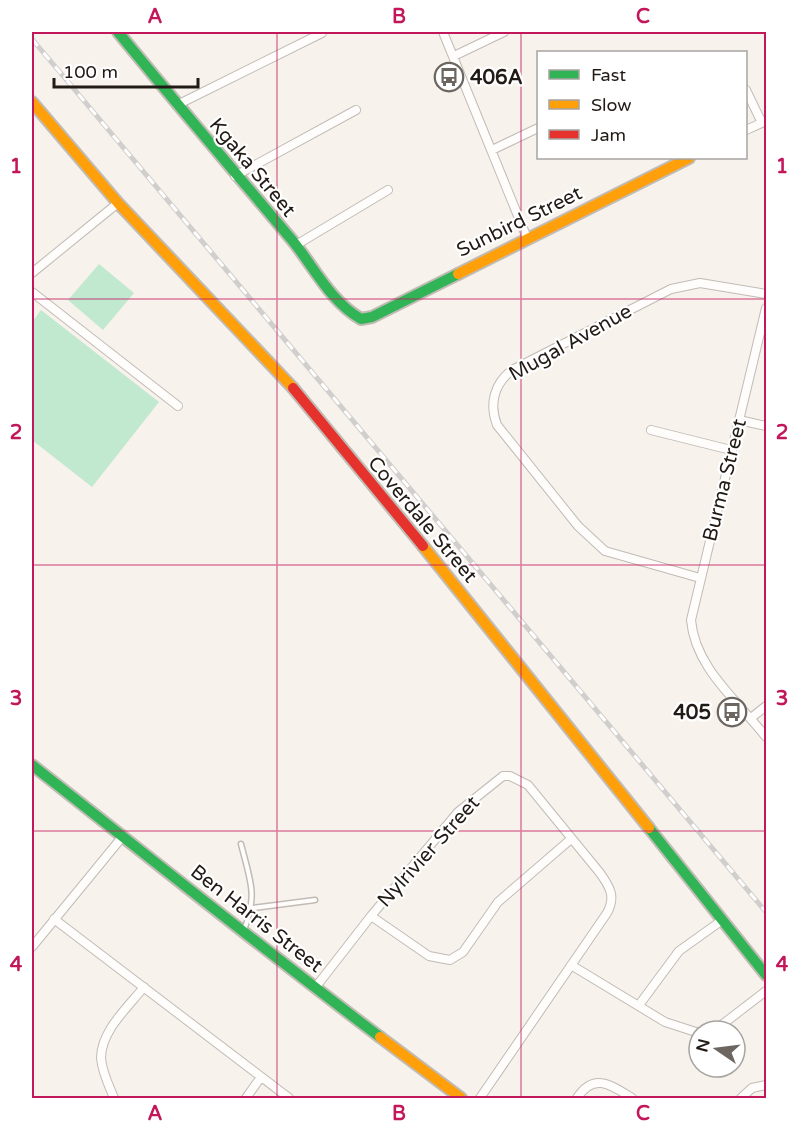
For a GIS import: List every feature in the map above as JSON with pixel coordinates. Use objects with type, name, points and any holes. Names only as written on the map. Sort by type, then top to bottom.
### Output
[{"type":"street","name":"Kgaka Street","points":[[118,32],[235,176],[296,245],[342,305],[352,315],[365,319]]},
{"type":"street","points":[[443,32],[527,238]]},
{"type":"street","points":[[454,56],[504,32]]},
{"type":"street","points":[[177,105],[322,33]]},
{"type":"street","points":[[747,92],[764,122],[747,130]]},
{"type":"street","name":"Coverdale Street","points":[[32,102],[118,204],[301,397],[524,670],[766,975]]},
{"type":"street","points":[[235,176],[356,110]]},
{"type":"street","points":[[492,150],[537,128]]},
{"type":"street","name":"Sunbird Street","points":[[365,319],[687,159]]},
{"type":"street","points":[[296,245],[388,190]]},
{"type":"street","points":[[32,273],[118,204]]},
{"type":"street","name":"Mugal Avenue","points":[[700,578],[613,555],[593,541],[497,425],[492,408],[495,390],[512,370],[671,289],[691,284],[706,284],[766,294]]},
{"type":"street","points":[[32,292],[178,406]]},
{"type":"street","name":"Burma Street","points":[[766,308],[691,620],[699,652],[714,676],[766,737]]},
{"type":"street","points":[[739,420],[766,426]]},
{"type":"street","points":[[651,430],[731,450]]},
{"type":"street","points":[[752,718],[766,706]]},
{"type":"street","name":"Ben Harris Street","points":[[32,765],[243,934],[461,1098]]},
{"type":"street","name":"Nylrivier Street","points":[[315,988],[371,916],[458,812],[503,776],[510,776],[528,784],[609,885],[613,898],[607,913],[571,965]]},
{"type":"street","points":[[32,947],[123,836]]},
{"type":"street","points":[[371,916],[429,957],[450,960],[463,952],[498,902],[571,839]]},
{"type":"street","points":[[54,919],[289,1098]]},
{"type":"street","points":[[639,1005],[680,951],[721,921]]},
{"type":"street","points":[[480,1098],[571,965],[665,1022],[687,1029]]},
{"type":"street","points":[[114,1098],[101,1059],[102,1049],[111,1028],[144,987]]},
{"type":"street","points":[[729,1019],[766,991]]},
{"type":"street","points":[[246,1098],[261,1077]]},
{"type":"street","points":[[578,1098],[588,1085],[599,1082],[632,1098]]},
{"type":"street","points":[[741,1098],[752,1088],[766,1085]]},
{"type":"lane","points":[[241,844],[252,889],[253,908],[243,934]]},
{"type":"lane","points":[[253,908],[315,900]]},
{"type":"green space","points":[[99,264],[134,293],[103,330],[68,300]]},
{"type":"green space","points":[[41,310],[159,402],[92,487],[32,440],[32,322]]},
{"type":"railway","points":[[32,39],[766,912]]},
{"type":"traffic: fast","points":[[118,32],[292,240],[331,293],[350,312],[361,319],[372,317],[458,274]]},
{"type":"traffic: fast","points":[[32,765],[380,1037]]},
{"type":"traffic: fast","points":[[649,828],[766,975]]},
{"type":"traffic: slow","points":[[32,102],[118,203],[293,388]]},
{"type":"traffic: slow","points":[[458,274],[687,159]]},
{"type":"traffic: slow","points":[[423,546],[649,828]]},
{"type":"traffic: slow","points":[[380,1037],[461,1098]]},
{"type":"traffic: jam","points":[[293,388],[423,546]]},
{"type":"place","name":"406A","points":[[449,77]]},
{"type":"place","name":"405","points":[[732,712]]}]
